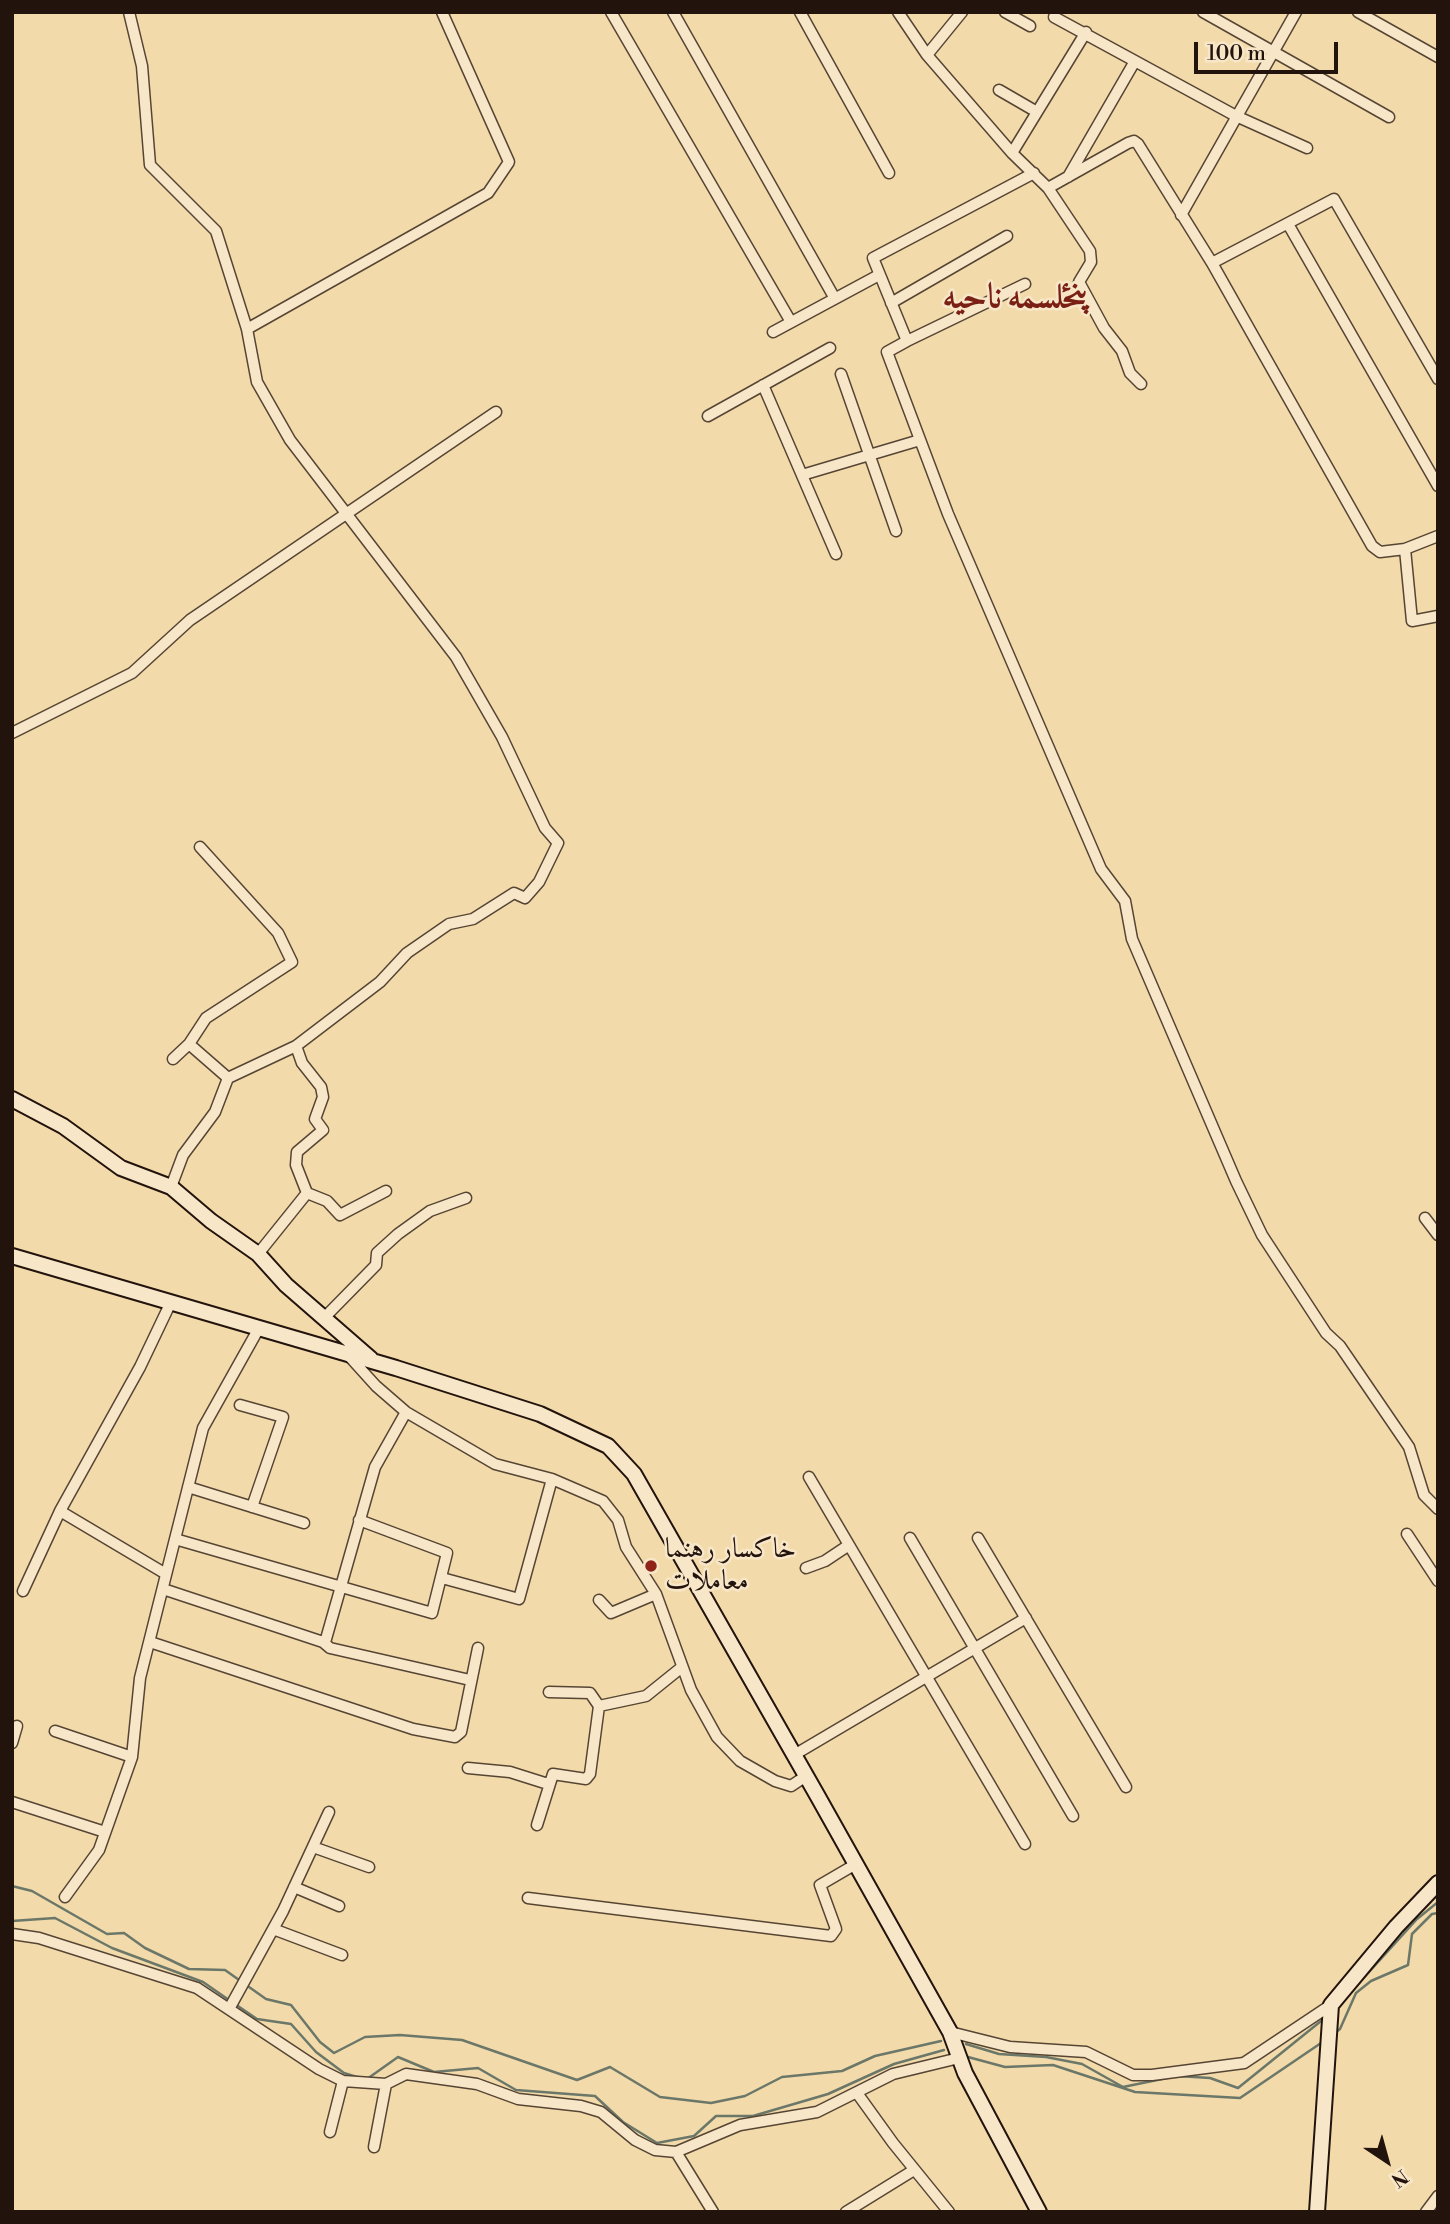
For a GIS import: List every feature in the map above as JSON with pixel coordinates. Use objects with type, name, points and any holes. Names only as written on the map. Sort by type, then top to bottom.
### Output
[{"type":"street","points":[[129,12],[142,66],[150,165],[216,231],[247,329],[257,382],[290,440],[457,657],[502,737],[545,828],[558,843],[539,882],[525,898],[513,893],[473,919],[449,924],[407,953],[380,982],[296,1046],[228,1078],[215,1112],[183,1155],[171,1186]]},
{"type":"street","points":[[247,329],[488,193],[509,162],[442,12]]},
{"type":"street","points":[[611,12],[791,322]]},
{"type":"street","points":[[673,12],[834,297]]},
{"type":"street","points":[[800,12],[889,173]]},
{"type":"street","points":[[898,12],[927,55],[1012,153],[1048,188],[1090,251],[1091,262],[1079,282],[1141,384]]},
{"type":"street","points":[[927,55],[962,12]]},
{"type":"street","points":[[1004,12],[1030,26]]},
{"type":"street","points":[[1203,12],[1390,117]]},
{"type":"street","points":[[1181,215],[1296,12]]},
{"type":"street","points":[[1358,12],[1438,57]]},
{"type":"street","points":[[1054,17],[1086,32],[1236,116],[1307,148]]},
{"type":"street","points":[[1012,153],[1086,32]]},
{"type":"street","points":[[1068,177],[1135,61]]},
{"type":"street","points":[[999,90],[1037,112]]},
{"type":"street","points":[[1048,188],[1134,141],[1212,263],[1372,546],[1380,552],[1405,549],[1438,536]]},
{"type":"street","points":[[907,341],[873,258],[1034,173]]},
{"type":"street","points":[[1212,263],[1334,199],[1438,379]]},
{"type":"street","points":[[1287,225],[1438,486]]},
{"type":"street","points":[[891,303],[1007,236]]},
{"type":"street","points":[[773,332],[879,275]]},
{"type":"street","points":[[1025,284],[887,352],[998,632],[1101,869],[1125,901],[1132,939],[1241,1192],[1262,1235],[1326,1333],[1340,1346],[1409,1447],[1424,1495],[1438,1509]]},
{"type":"street","points":[[708,416],[830,348]]},
{"type":"street","points":[[841,374],[896,531]]},
{"type":"street","points":[[763,385],[836,554]]},
{"type":"street","points":[[12,733],[132,673],[190,620],[496,412]]},
{"type":"street","points":[[802,475],[920,440]]},
{"type":"street","points":[[1405,549],[1412,621],[1438,616]]},
{"type":"street","points":[[173,1059],[188,1044],[206,1018],[292,962],[278,933],[200,847]]},
{"type":"street","points":[[188,1044],[228,1078]]},
{"type":"street","points":[[296,1046],[302,1063],[321,1087],[323,1097],[315,1119],[323,1130],[297,1152],[296,1166],[307,1193],[327,1201],[340,1215],[386,1191]]},
{"type":"street","points":[[12,1100],[63,1126],[121,1168],[171,1186],[211,1221],[258,1254],[285,1285],[375,1362]]},
{"type":"street","points":[[258,1254],[307,1193]]},
{"type":"street","points":[[324,1318],[377,1263],[377,1252],[398,1234],[430,1211],[466,1198]]},
{"type":"street","points":[[1425,1219],[1438,1235]]},
{"type":"street","points":[[12,1256],[375,1362],[540,1414],[608,1446],[634,1474],[856,1864],[950,2032],[959,2058],[1039,2212]]},
{"type":"street","points":[[23,1591],[60,1511],[139,1367],[171,1302]]},
{"type":"street","points":[[65,1897],[99,1850],[132,1757],[141,1678],[203,1428],[259,1328]]},
{"type":"street","points":[[347,1354],[376,1386],[406,1412],[495,1464],[552,1479],[603,1501],[618,1520],[626,1547],[656,1594],[682,1667],[717,1737],[740,1761],[775,1782],[791,1786],[806,1776]]},
{"type":"street","points":[[240,1405],[283,1417],[252,1507]]},
{"type":"street","points":[[323,1642],[375,1467],[406,1412]]},
{"type":"street","points":[[809,1477],[1025,1844]]},
{"type":"street","points":[[442,1578],[519,1599],[552,1479]]},
{"type":"street","points":[[188,1486],[304,1523]]},
{"type":"street","points":[[60,1511],[166,1574]]},
{"type":"street","points":[[175,1539],[430,1613],[434,1611],[447,1553],[359,1520]]},
{"type":"street","points":[[1407,1534],[1438,1581]]},
{"type":"street","points":[[910,1538],[1073,1816]]},
{"type":"street","points":[[978,1538],[1126,1787]]},
{"type":"street","points":[[806,1568],[825,1561],[849,1545]]},
{"type":"street","points":[[163,1589],[323,1642],[330,1648],[470,1680]]},
{"type":"street","points":[[599,1600],[611,1613],[656,1594]]},
{"type":"street","points":[[794,1755],[1026,1618]]},
{"type":"street","points":[[150,1642],[413,1728],[455,1737],[461,1732],[478,1648]]},
{"type":"street","points":[[599,1706],[646,1696],[682,1667]]},
{"type":"street","points":[[537,1825],[548,1784],[555,1774],[589,1777],[599,1706],[590,1693],[549,1692]]},
{"type":"street","points":[[12,1743],[18,1726]]},
{"type":"street","points":[[55,1731],[132,1757]]},
{"type":"street","points":[[468,1768],[510,1772],[548,1784]]},
{"type":"street","points":[[12,1802],[105,1832]]},
{"type":"street","points":[[229,2009],[273,1929],[329,1812]]},
{"type":"street","points":[[313,1847],[369,1867]]},
{"type":"street","points":[[528,1898],[831,1936],[836,1929],[820,1885],[856,1864]]},
{"type":"street","points":[[950,2032],[1010,2047],[1086,2052],[1133,2075],[1244,2063],[1331,2007],[1396,1927],[1438,1883]]},
{"type":"street","points":[[294,1887],[339,1906]]},
{"type":"street","points":[[273,1929],[342,1955]]},
{"type":"street","points":[[12,1934],[39,1938],[197,1988],[319,2069],[343,2081],[386,2084],[406,2074],[477,2084],[518,2099],[581,2106],[601,2112],[635,2140],[654,2150],[676,2152],[740,2125],[817,2112],[893,2074],[959,2058]]},
{"type":"street","points":[[1317,2212],[1331,2007]]},
{"type":"street","points":[[330,2133],[343,2081]]},
{"type":"street","points":[[374,2147],[386,2084]]},
{"type":"street","points":[[857,2092],[914,2170],[949,2212]]},
{"type":"street","points":[[676,2152],[713,2212]]},
{"type":"street","points":[[846,2212],[914,2170]]},
{"type":"street","points":[[1426,2212],[1437,2200]]},
{"type":"waterway","points":[[12,1886],[32,1891],[107,1934],[124,1933],[145,1948],[189,1969],[225,1970],[266,1999],[291,2005],[320,2042],[334,2053],[365,2037],[400,2035],[462,2040],[577,2080],[610,2067],[660,2097],[711,2103],[745,2096],[782,2077],[842,2071],[875,2056],[941,2041]]},
{"type":"waterway","points":[[1350,1993],[1417,1919],[1438,1902]]},
{"type":"waterway","points":[[1335,2033],[1340,2029],[1356,1993],[1371,1981],[1408,1965],[1412,1934],[1432,1914],[1438,1913]]},
{"type":"waterway","points":[[12,1921],[55,1918],[112,1948],[203,1982],[229,2000]]},
{"type":"waterway","points":[[235,2004],[257,2019],[291,2024],[316,2052],[344,2073],[360,2078]]},
{"type":"waterway","points":[[1177,2076],[1210,2078],[1238,2088],[1326,2017]]},
{"type":"waterway","points":[[968,2057],[1005,2067],[1053,2065],[1135,2092],[1240,2098],[1324,2041]]},
{"type":"waterway","points":[[966,2044],[999,2054],[1046,2057],[1082,2064],[1123,2087],[1167,2078]]},
{"type":"waterway","points":[[367,2079],[398,2057],[434,2072],[478,2068],[516,2090],[595,2096],[623,2122],[657,2143],[694,2136],[716,2116],[753,2116],[828,2094],[894,2064],[944,2050]]},
{"type":"place","name":"خاکسار رهنما معاملات","points":[[651,1566]]},
{"type":"district","name":"پنځلسمه ناحیه","points":[[1015,299]]}]
